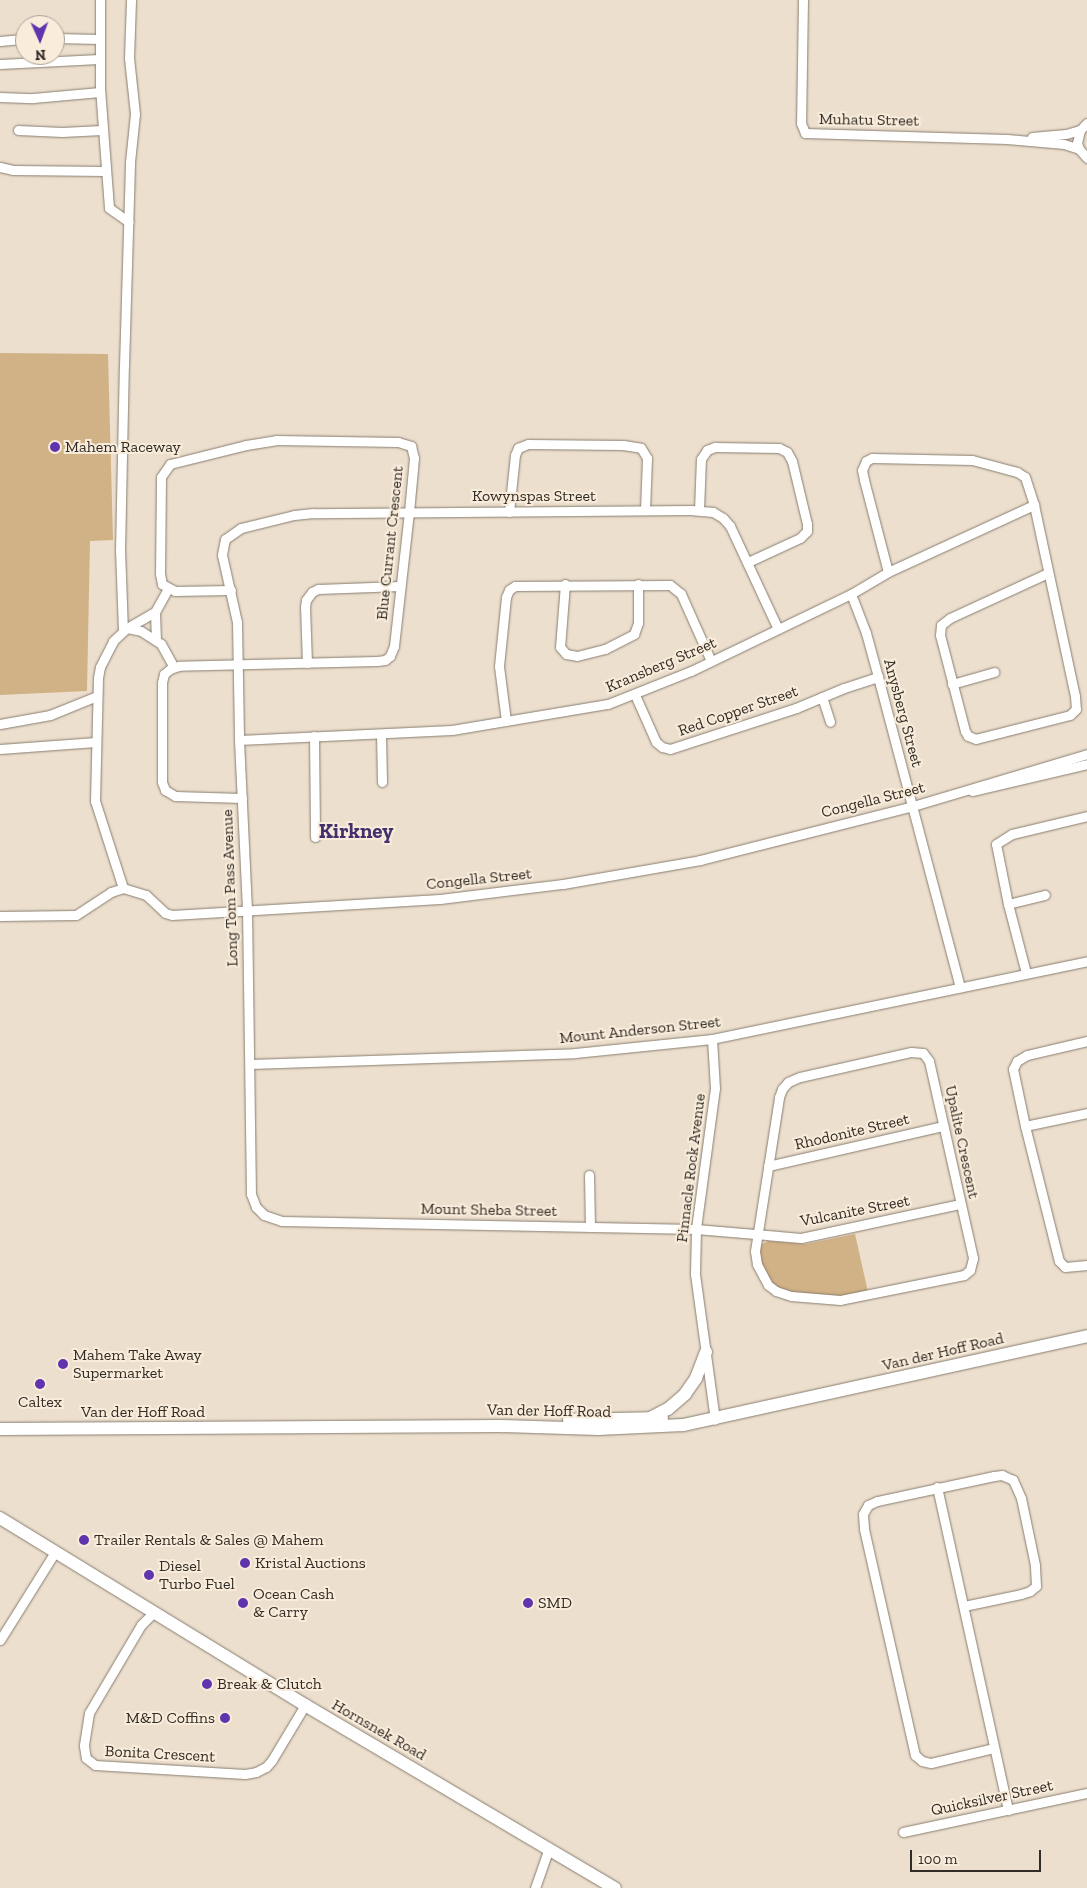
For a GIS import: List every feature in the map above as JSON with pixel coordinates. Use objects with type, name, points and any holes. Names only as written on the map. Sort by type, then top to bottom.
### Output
[{"type":"main road","name":"Van der Hoff Road","points":[[0,1422],[647,1420],[715,1416],[1087,1329]]},
{"type":"main road","name":"Van der Hoff Road","points":[[0,1429],[464,1426],[598,1429],[650,1428],[715,1416],[1087,1336]]},
{"type":"main road","points":[[647,1420],[668,1409],[685,1394],[696,1378],[706,1352]]},
{"type":"main road","name":"Hornsnek Road","points":[[0,1518],[152,1613],[615,1888]]},
{"type":"street","points":[[100,0],[100,92],[109,208],[129,222]]},
{"type":"street","points":[[125,630],[120,551],[130,162],[135,114],[129,58],[131,0]]},
{"type":"street","name":"Muhatu Street","points":[[803,0],[801,123],[805,133],[1007,139]]},
{"type":"street","points":[[65,38],[99,39]]},
{"type":"street","points":[[0,41],[15,40]]},
{"type":"street","points":[[0,64],[99,59]]},
{"type":"street","points":[[0,97],[33,98],[100,92]]},
{"type":"street","points":[[1007,139],[1066,134],[1085,124]]},
{"type":"street","points":[[1085,124],[1077,143],[1079,149],[1087,158]]},
{"type":"street","points":[[18,130],[62,132],[102,130]]},
{"type":"street","points":[[1007,139],[1064,144],[1079,149]]},
{"type":"street","points":[[0,167],[14,170],[105,171]]},
{"type":"street","name":"Blue Currant Crescent","points":[[168,589],[162,584],[160,574],[161,477],[165,468],[174,461],[276,440],[404,443],[410,446],[413,453],[409,512],[394,649],[388,658],[377,661],[174,667]]},
{"type":"street","points":[[509,512],[514,455],[518,448],[528,444],[623,445],[641,448],[647,458],[646,510]]},
{"type":"street","points":[[699,510],[701,459],[707,450],[713,448],[779,448],[787,452],[792,461],[807,524],[806,531],[800,538],[748,562]]},
{"type":"street","points":[[888,572],[864,480],[863,465],[867,460],[963,460],[985,463],[1023,476],[1028,482],[1034,505],[1075,696],[1076,707],[1074,713],[974,739],[965,733],[940,632],[942,623],[1048,573]]},
{"type":"street","name":"Kransberg Street","points":[[239,740],[452,730],[608,704],[634,695],[711,661],[851,594],[888,572],[1034,505]]},
{"type":"street","name":"Kowynspas Street","points":[[225,539],[240,528],[294,515],[646,510],[699,510],[713,512],[723,518],[730,526],[778,629]]},
{"type":"street","name":"Long Tom Pass Avenue","points":[[225,539],[222,555],[237,622],[239,740],[247,909],[251,1194],[256,1208],[264,1215],[281,1221]]},
{"type":"street","points":[[565,584],[560,647],[566,654],[577,656],[605,649],[634,634],[638,623],[638,584]]},
{"type":"street","points":[[506,721],[500,666],[507,594],[511,588],[519,585],[670,585],[676,588],[711,661]]},
{"type":"street","points":[[307,662],[305,607],[306,600],[312,592],[318,590],[400,586]]},
{"type":"street","points":[[0,916],[76,914],[111,892],[123,888],[95,801],[97,696],[100,667],[113,641],[125,630],[154,612],[168,589],[178,591],[231,590]]},
{"type":"street","name":"Anysberg Street","points":[[851,594],[866,633],[960,987]]},
{"type":"street","points":[[154,612],[156,640]]},
{"type":"street","points":[[125,630],[141,631],[156,640],[161,644],[174,667],[164,674],[162,683],[163,787],[168,793],[175,796],[242,798]]},
{"type":"street","points":[[952,684],[994,672]]},
{"type":"street","name":"Red Copper Street","points":[[634,695],[656,742],[662,747],[670,749],[796,708],[878,677]]},
{"type":"street","points":[[0,724],[50,715],[97,696]]},
{"type":"street","points":[[822,697],[830,722]]},
{"type":"street","points":[[381,734],[382,782]]},
{"type":"street","points":[[314,736],[315,837]]},
{"type":"street","points":[[0,749],[96,742]]},
{"type":"street","name":"Congella Street","points":[[123,888],[146,895],[165,913],[172,915],[247,909],[440,899],[563,884],[700,860],[913,806],[967,791],[978,785],[1087,754]]},
{"type":"street","name":"Congella Street","points":[[967,791],[978,791],[1087,764]]},
{"type":"street","points":[[1026,974],[996,850],[998,841],[1012,834],[1087,816]]},
{"type":"street","points":[[1008,904],[1045,895]]},
{"type":"street","name":"Mount Anderson Street","points":[[250,1064],[567,1054],[712,1039],[1087,961]]},
{"type":"street","name":"Pinnacle Rock Avenue","points":[[712,1039],[715,1088],[696,1229],[696,1274],[715,1416]]},
{"type":"street","points":[[1087,1041],[1027,1055],[1017,1061],[1013,1074],[1058,1261],[1065,1267],[1087,1265]]},
{"type":"street","name":"Upalite Crescent","points":[[920,1052],[927,1058],[943,1126],[973,1258],[972,1265],[967,1273],[850,1299],[791,1296],[772,1288],[757,1264],[755,1254],[779,1098],[786,1084],[800,1077],[901,1054],[920,1052]]},
{"type":"street","points":[[1025,1126],[1087,1113]]},
{"type":"street","name":"Rhodonite Street","points":[[768,1166],[943,1126]]},
{"type":"street","points":[[590,1175],[590,1227]]},
{"type":"street","name":"Vulcanite Street","points":[[696,1229],[810,1237],[960,1204]]},
{"type":"street","name":"Mount Sheba Street","points":[[281,1221],[696,1229]]},
{"type":"street","points":[[964,1606],[1021,1594],[1030,1591],[1036,1586],[1035,1565],[1021,1498],[1014,1480],[1002,1475],[937,1487],[877,1501],[868,1505],[863,1514],[864,1528],[915,1755],[922,1761],[931,1762],[994,1748]]},
{"type":"street","points":[[937,1487],[1008,1810]]},
{"type":"street","points":[[0,1640],[55,1552]]},
{"type":"street","name":"Bonita Crescent","points":[[152,1613],[141,1625],[89,1712],[84,1746],[86,1758],[95,1765],[245,1774],[256,1772],[266,1767],[272,1760],[305,1705]]},
{"type":"street","name":"Quicksilver Street","points":[[903,1832],[1087,1794]]},
{"type":"street","points":[[535,1888],[549,1848]]},
{"type":"shaded area","name":"Mahem Raceway","points":[[0,353],[108,354],[113,540],[90,541],[87,691],[0,695]]},
{"type":"shaded area","points":[[855,1234],[868,1292],[835,1297],[783,1291],[774,1286],[759,1258],[758,1250],[762,1244],[768,1241],[806,1244]]},
{"type":"place","name":"Mahem Raceway","points":[[55,447]]},
{"type":"place","name":"Mahem Take Away Supermarket","points":[[63,1364]]},
{"type":"place","name":"Caltex","points":[[40,1384]]},
{"type":"place","name":"Trailer Rentals & Sales @ Mahem","points":[[84,1540]]},
{"type":"place","name":"Kristal Auctions","points":[[245,1563]]},
{"type":"place","name":"Diesel Turbo Fuel","points":[[149,1575]]},
{"type":"place","name":"Ocean Cash & Carry","points":[[243,1603]]},
{"type":"place","name":"SMD","points":[[528,1603]]},
{"type":"place","name":"Break & Clutch","points":[[207,1684]]},
{"type":"place","name":"M&D Coffins","points":[[225,1718]]},
{"type":"district","name":"Kirkney","points":[[356,831]]}]
